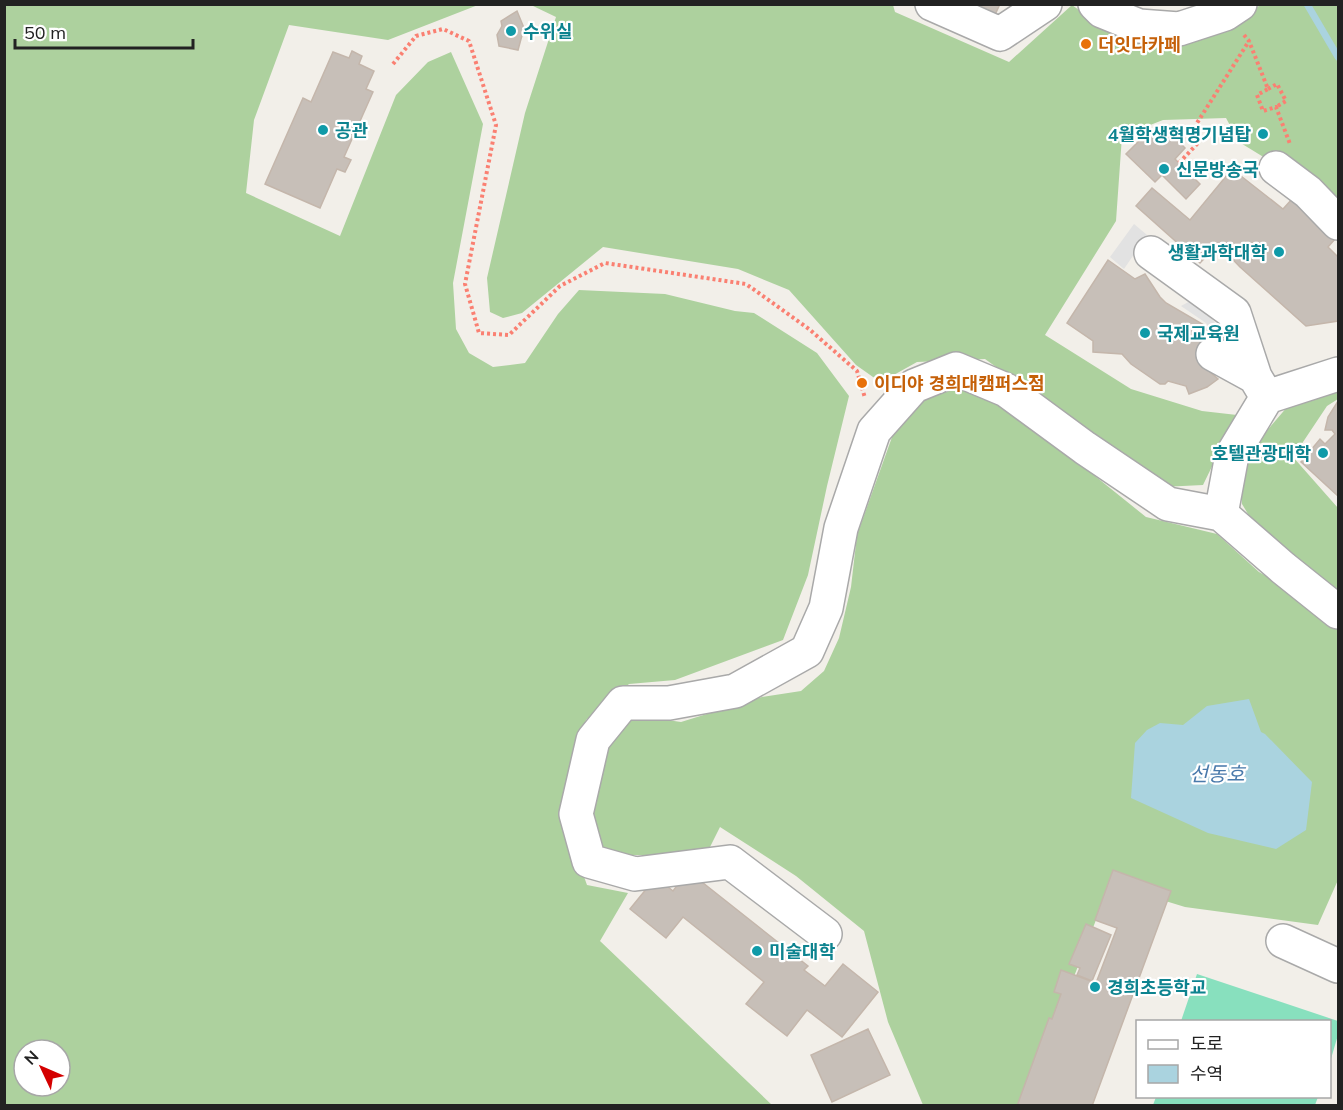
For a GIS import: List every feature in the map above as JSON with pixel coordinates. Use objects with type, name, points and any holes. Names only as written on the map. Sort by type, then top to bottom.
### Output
[{"type":"lane","points":[[932,4],[1000,34],[1045,4]]},
{"type":"lane","points":[[1095,4],[1102,11],[1139,26],[1179,29],[1232,9]]},
{"type":"lane","points":[[1284,158],[1308,192],[1338,223]]},
{"type":"lane","points":[[1150,254],[1234,313],[1261,387],[1232,455],[1221,514]]},
{"type":"lane","points":[[1213,354],[1261,387],[1338,374]]},
{"type":"lane","points":[[825,934],[730,862],[635,874],[589,861],[576,814],[592,740],[622,703],[669,703],[735,691],[807,651],[826,608],[841,528],[874,430],[914,386],[956,369],[1006,390],[1085,448],[1168,504],[1221,514],[1338,612]]},
{"type":"lane","points":[[1283,941],[1338,966]]},
{"type":"path","points":[[1232,9],[1249,40],[1269,89]]},
{"type":"path","points":[[393,64],[416,36],[443,29],[469,41],[476,62],[496,125],[465,284],[479,333],[509,334],[560,286],[605,264],[746,284],[809,329],[857,371],[874,430]]},
{"type":"path","points":[[1179,163],[1198,143],[1197,123],[1249,40]]},
{"type":"path","points":[[1277,84],[1286,101],[1263,111],[1257,95],[1269,89],[1277,84]]},
{"type":"path","points":[[1276,107],[1284,158]]},
{"type":"green space","points":[[4,5],[478,5],[388,40],[289,25],[254,120],[246,193],[340,236],[396,95],[428,62],[451,52],[483,124],[453,283],[456,329],[469,353],[493,367],[525,363],[558,314],[579,290],[665,294],[735,311],[754,313],[817,353],[849,396],[808,575],[783,640],[675,680],[629,684],[586,720],[565,824],[587,885],[628,893],[600,941],[772,1105],[5,1105]]},
{"type":"green space","points":[[531,5],[893,5],[895,12],[1009,62],[1072,5],[1109,32],[1163,44],[1210,34],[1239,22],[1260,5],[1338,5],[1338,203],[1239,142],[1226,118],[1163,120],[1122,136],[1116,221],[1045,335],[1131,389],[1202,411],[1237,415],[1203,485],[1162,487],[985,359],[917,362],[883,381],[873,377],[856,365],[789,290],[738,269],[603,247],[522,313],[503,318],[490,312],[487,278],[525,113],[556,17]]},
{"type":"green space","points":[[943,381],[988,390],[1146,517],[1217,534],[1259,572],[1306,599],[1338,626],[1338,880],[1318,925],[1185,907],[1110,884],[1024,1105],[923,1105],[888,1022],[864,931],[796,876],[720,827],[708,851],[649,855],[600,855],[587,833],[593,762],[625,714],[681,722],[762,697],[801,691],[824,671],[839,638],[851,587],[857,535],[901,412]]},
{"type":"green space","points":[[1338,382],[1338,399],[1327,406],[1293,457],[1338,508],[1338,594],[1269,549],[1242,504],[1240,462],[1288,406]]},
{"type":"green space","points":[[1197,974],[1338,1021],[1338,1035],[1331,1059],[1331,1020],[1181,1020]]},
{"type":"green space","points":[[1155,1098],[1318,1098],[1315,1105],[1153,1105]]},
{"type":"shaded area","points":[[1134,224],[1147,235],[1124,269],[1110,257]]},
{"type":"shaded area","points":[[1192,300],[1230,337],[1218,344],[1206,323],[1181,306]]},
{"type":"water","name":"선동호","points":[[1249,699],[1261,732],[1312,782],[1306,830],[1276,849],[1208,833],[1131,798],[1135,743],[1147,730],[1160,723],[1183,725],[1207,706]]},
{"type":"building","points":[[961,4],[1000,4],[993,19]]},
{"type":"building","name":"수위실","points":[[517,11],[524,28],[518,50],[499,46],[497,35],[502,26],[501,21]]},
{"type":"building","name":"공관","points":[[352,51],[362,56],[359,64],[374,71],[366,89],[373,92],[344,157],[351,160],[345,172],[337,169],[320,208],[265,184],[303,98],[311,102],[333,52],[349,58]]},
{"type":"building","name":"신문방송국","points":[[1150,130],[1159,138],[1167,130],[1185,148],[1175,159],[1200,184],[1186,199],[1162,175],[1155,182],[1126,154]]},
{"type":"building","name":"생활과학대학","points":[[1232,169],[1283,209],[1292,199],[1335,239],[1328,247],[1338,257],[1338,321],[1306,326],[1240,267],[1218,244],[1200,263],[1136,206],[1152,188],[1190,220]]},
{"type":"building","name":"국제교육원","points":[[1108,260],[1135,279],[1145,274],[1166,303],[1204,325],[1220,350],[1213,354],[1210,372],[1218,379],[1207,387],[1189,394],[1186,386],[1168,381],[1160,384],[1131,364],[1122,354],[1093,352],[1093,341],[1067,323]]},
{"type":"building","name":"호텔관광대학","points":[[1338,401],[1338,496],[1301,462],[1320,439],[1325,444],[1335,434],[1332,430],[1325,430],[1328,417]]},
{"type":"building","name":"경희초등학교","points":[[1113,870],[1171,891],[1092,1106],[1017,1106],[1049,1018],[1052,1019],[1061,994],[1054,992],[1061,970],[1096,983],[1117,928],[1095,920]]},
{"type":"building","name":"미술대학","points":[[688,871],[808,966],[804,970],[825,986],[843,964],[878,992],[842,1037],[807,1010],[787,1036],[746,1004],[764,982],[683,917],[666,938],[630,909],[656,877],[673,891]]},
{"type":"building","name":"경희초등학교","points":[[1086,924],[1111,935],[1092,981],[1077,975],[1080,968],[1069,964]]},
{"type":"building","points":[[868,1029],[890,1075],[832,1102],[811,1055]]},
{"type":"waterway","points":[[1307,4],[1338,57]]},
{"type":"place","name":"수위실","points":[[511,31]]},
{"type":"place","name":"더잇다카페","points":[[1086,44]]},
{"type":"place","name":"공관","points":[[323,130]]},
{"type":"place","name":"4월학생혁명기념탑","points":[[1263,134]]},
{"type":"place","name":"신문방송국","points":[[1164,169]]},
{"type":"place","name":"생활과학대학","points":[[1279,252]]},
{"type":"place","name":"국제교육원","points":[[1145,333]]},
{"type":"place","name":"이디야 경희대캠퍼스점","points":[[862,383]]},
{"type":"place","name":"호텔관광대학","points":[[1323,453]]},
{"type":"place","name":"미술대학","points":[[757,951]]},
{"type":"place","name":"경희초등학교","points":[[1095,987]]}]
